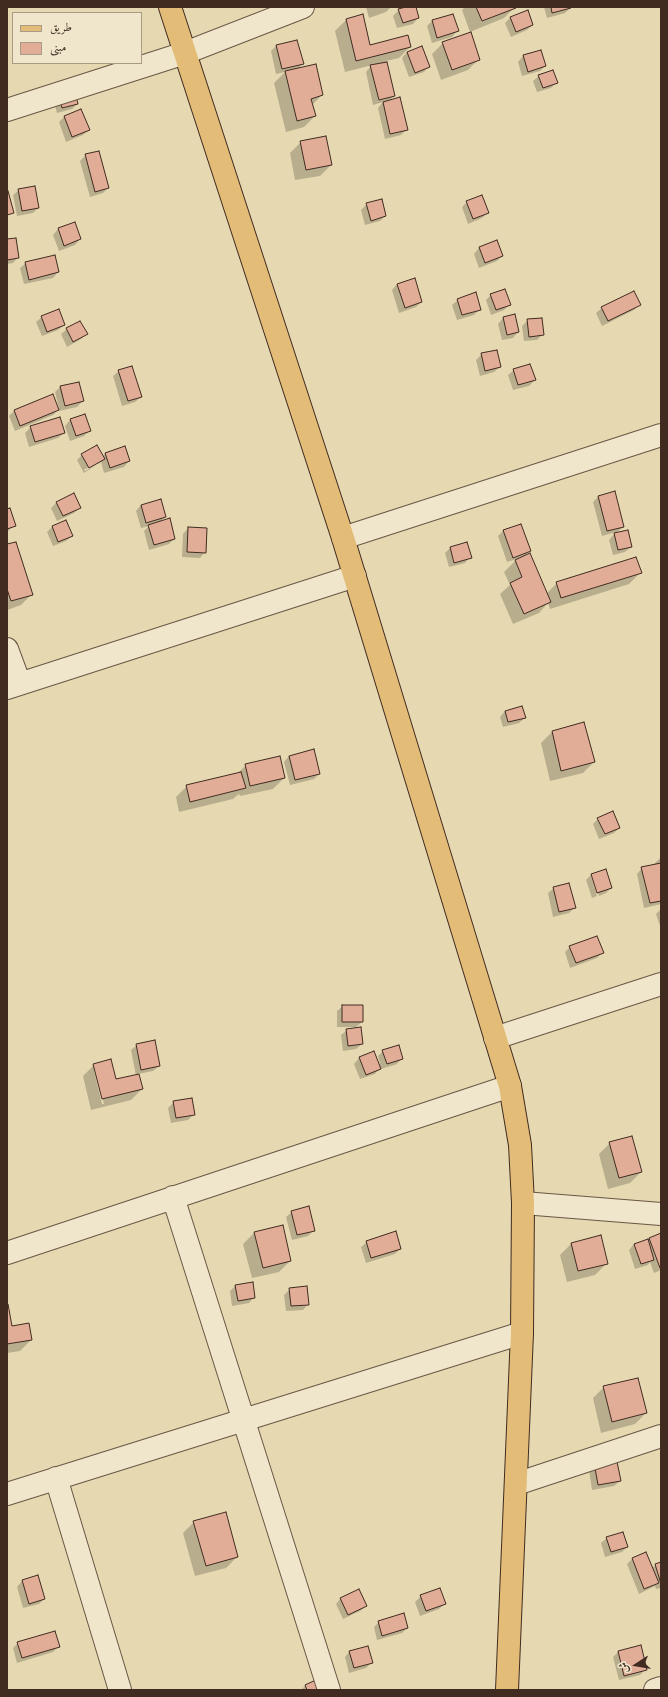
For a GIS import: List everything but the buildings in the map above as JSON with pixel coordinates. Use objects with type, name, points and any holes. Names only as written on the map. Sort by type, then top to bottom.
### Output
[{"type":"main road","points":[[170,7],[355,576],[510,1086],[520,1145],[523,1203],[522,1334],[507,1690]]},
{"type":"street","points":[[7,110],[186,53],[303,7]]},
{"type":"street","points":[[343,538],[661,435]]},
{"type":"street","points":[[7,649],[14,686],[355,576]]},
{"type":"street","points":[[495,1038],[661,984]]},
{"type":"street","points":[[7,1253],[510,1086]]},
{"type":"street","points":[[173,1198],[329,1690]]},
{"type":"street","points":[[523,1203],[661,1214]]},
{"type":"street","points":[[7,1494],[522,1334]]},
{"type":"street","points":[[516,1484],[661,1436]]},
{"type":"street","points":[[56,1478],[120,1690]]},
{"type":"street","points":[[655,1690],[661,1688]]}]
